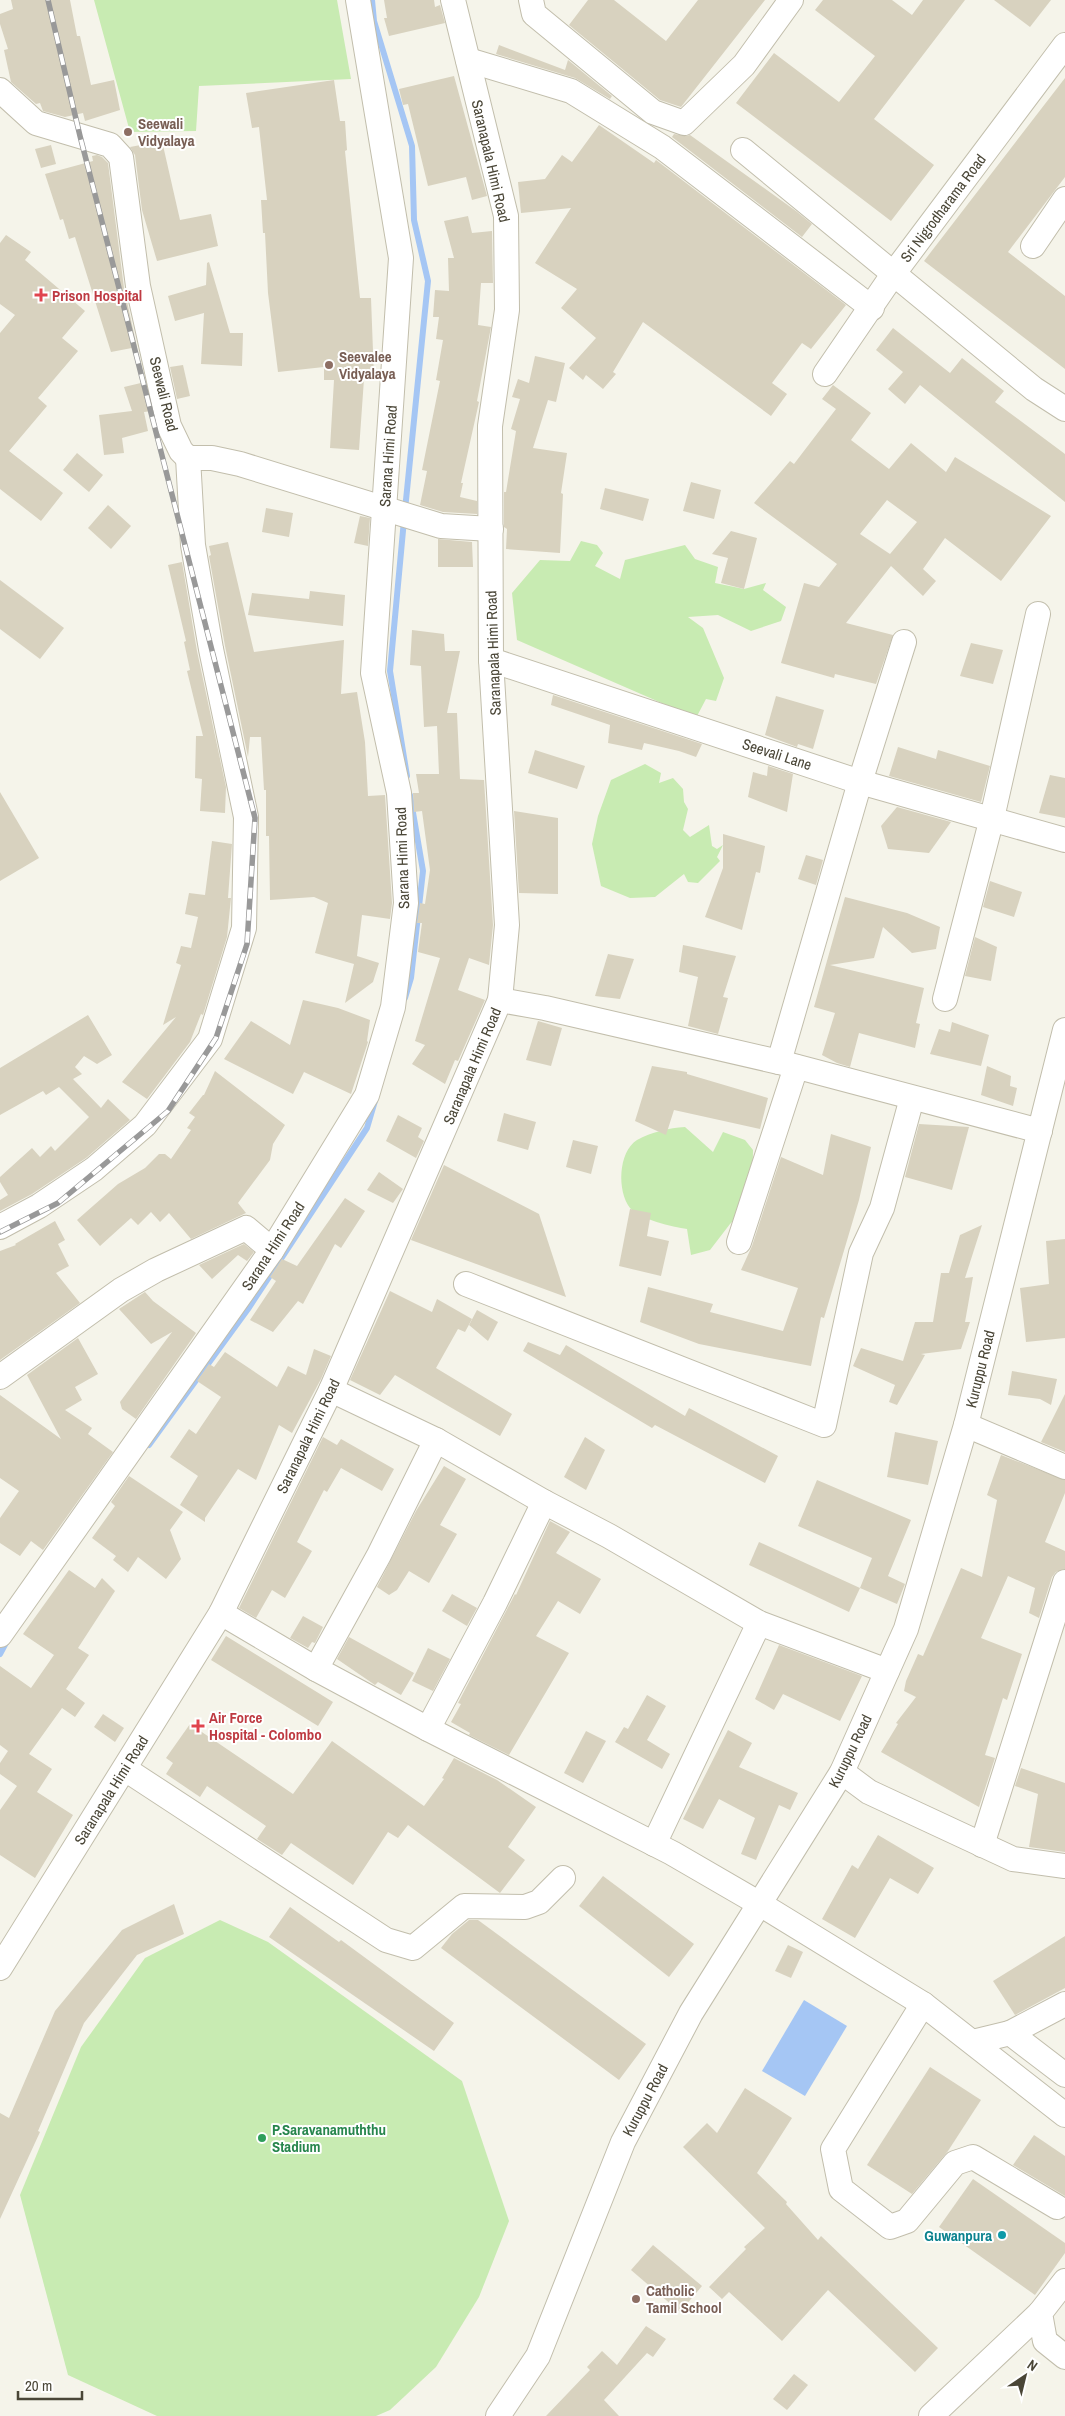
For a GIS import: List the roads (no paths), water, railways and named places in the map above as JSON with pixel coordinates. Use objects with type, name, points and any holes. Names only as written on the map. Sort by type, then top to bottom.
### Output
[{"type":"street","name":"Sarana Himi Road","points":[[0,1635],[272,1250],[367,1096],[393,1008],[405,894],[399,793],[373,673],[396,512],[401,258],[358,0]]},
{"type":"street","name":"Saranapala Himi Road","points":[[0,1968],[221,1613],[331,1390],[500,1000],[507,925],[491,660],[490,426],[507,310],[506,216],[453,0]]},
{"type":"street","points":[[531,0],[534,14],[653,112],[684,123],[744,65],[791,0]]},
{"type":"street","name":"Sri Nigrodharama Road","points":[[825,374],[872,308],[894,273],[1065,45]]},
{"type":"street","points":[[468,60],[571,91],[662,147],[872,308]]},
{"type":"street","name":"Seewali Road","points":[[0,90],[36,123],[110,144],[121,157],[138,286],[167,416],[181,451],[188,458]]},
{"type":"street","points":[[743,150],[1034,389],[1065,409]]},
{"type":"street","points":[[1033,246],[1065,199]]},
{"type":"street","points":[[0,1226],[39,1206],[94,1169],[145,1125],[210,1039],[244,928],[246,817],[211,649],[193,545],[188,458],[212,458],[240,464],[441,526],[491,529]]},
{"type":"street","points":[[945,999],[992,818],[1038,614]]},
{"type":"street","points":[[739,1242],[860,782],[904,642]]},
{"type":"street","name":"Seevali Lane","points":[[491,660],[860,782],[1065,840]]},
{"type":"street","points":[[500,1000],[546,1008],[787,1064],[1040,1131]]},
{"type":"street","name":"Kuruppu Road","points":[[498,2416],[538,2356],[623,2142],[691,2013],[842,1772],[906,1629],[966,1425],[1065,1030]]},
{"type":"street","points":[[466,1284],[824,1425],[861,1253],[882,1208],[912,1098]]},
{"type":"street","points":[[0,1377],[121,1290],[156,1270],[237,1232],[246,1228],[272,1250]]},
{"type":"street","points":[[331,1390],[436,1440],[544,1502],[609,1536],[759,1623],[887,1671]]},
{"type":"street","points":[[966,1425],[1065,1467]]},
{"type":"street","points":[[316,1669],[379,1555],[436,1440]]},
{"type":"street","points":[[428,1730],[495,1604],[544,1502]]},
{"type":"street","points":[[982,1845],[1065,1582]]},
{"type":"street","points":[[221,1613],[316,1669],[428,1730],[654,1844],[760,1904],[923,2004],[1065,2116]]},
{"type":"street","points":[[654,1844],[759,1623]]},
{"type":"street","points":[[124,1769],[386,1940],[413,1948],[464,1906],[525,1907],[539,1902],[563,1878]]},
{"type":"street","points":[[842,1772],[869,1792],[1013,1859],[1065,1866]]},
{"type":"street","points":[[923,2004],[833,2149],[841,2189],[890,2227],[907,2221],[955,2163],[973,2157],[1057,2208]]},
{"type":"street","points":[[973,2042],[1010,2033],[1065,2004]]},
{"type":"street","points":[[1010,2033],[1065,2075]]},
{"type":"street","points":[[931,2416],[1040,2313],[1065,2281]]},
{"type":"street","points":[[1040,2313],[1046,2341],[1065,2358]]},
{"type":"water","points":[[804,2000],[847,2026],[805,2096],[762,2071]]},
{"type":"waterway","points":[[372,0],[374,21],[412,146],[414,220],[428,281],[405,510]]},
{"type":"waterway","points":[[404,520],[390,671],[407,776]]},
{"type":"waterway","points":[[405,998],[411,978],[423,871],[410,795]]},
{"type":"waterway","points":[[149,1445],[248,1309],[367,1128],[375,1101]]},
{"type":"waterway","points":[[0,1654],[8,1639]]},
{"type":"railway","points":[[0,1232],[58,1203],[168,1111],[216,1038],[247,944],[255,818],[80,136],[48,0]]},
{"type":"place","name":"Seewali Vidyalaya","points":[[128,132]]},
{"type":"place","name":"Prison Hospital","points":[[41,295]]},
{"type":"place","name":"Seevalee Vidyalaya","points":[[329,365]]},
{"type":"place","name":"Air Force Hospital - Colombo","points":[[198,1726]]},
{"type":"place","name":"P.Saravanamuththu Stadium","points":[[262,2138]]},
{"type":"place","name":"Guwanpura","points":[[1002,2235]]},
{"type":"place","name":"Catholic Tamil School","points":[[636,2299]]}]
